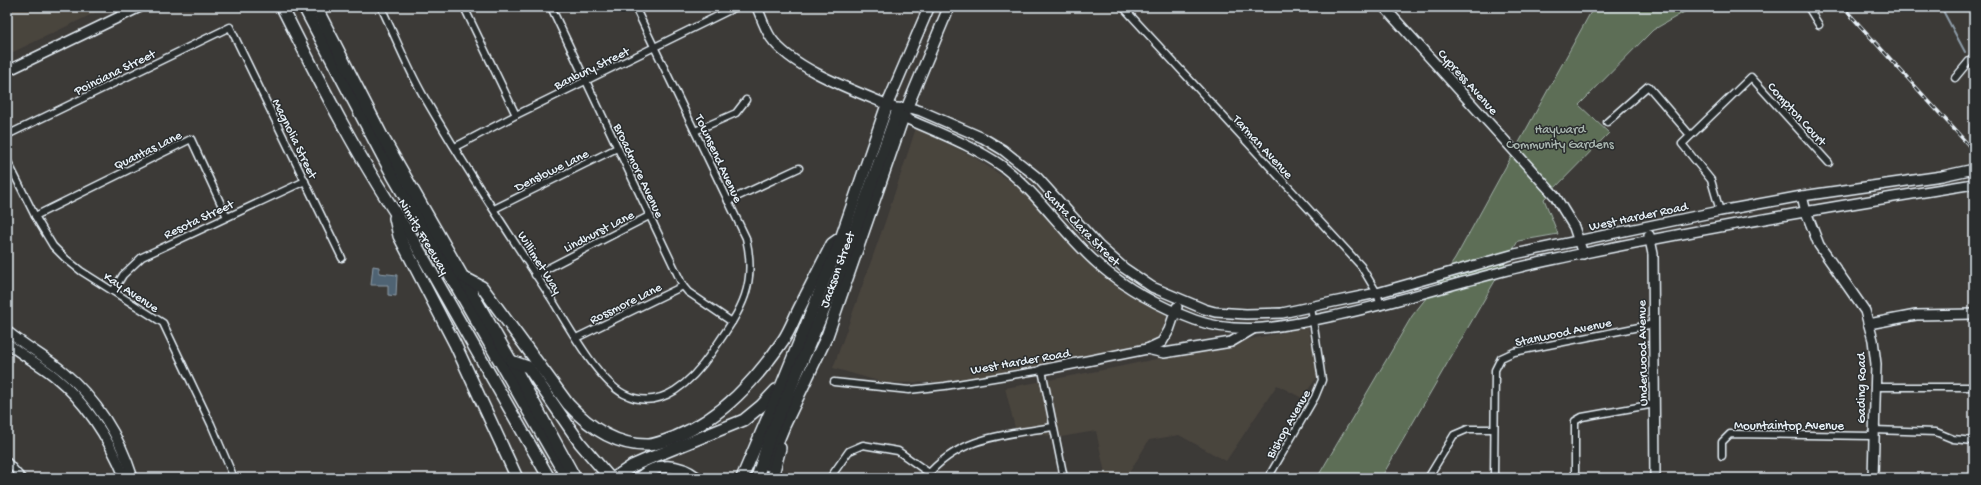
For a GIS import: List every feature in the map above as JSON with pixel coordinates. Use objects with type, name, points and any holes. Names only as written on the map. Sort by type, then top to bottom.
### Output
[{"type":"highway","name":"Nimitz Freeway","points":[[282,7],[338,114],[394,212],[411,236],[549,478]]},
{"type":"highway","points":[[296,7],[373,154],[410,220],[411,236]]},
{"type":"highway","points":[[304,7],[393,176],[567,478]]},
{"type":"highway","name":"Nimitz Freeway","points":[[316,7],[382,136],[512,360],[575,478]]},
{"type":"highway","name":"Jackson Street","points":[[742,478],[783,382],[840,239],[887,105]]},
{"type":"highway","points":[[757,478],[770,436],[840,272],[903,111]]},
{"type":"highway","name":"Jackson Street","points":[[784,426],[827,336],[903,111]]},
{"type":"highway","points":[[394,212],[399,236],[455,344],[516,478]]},
{"type":"highway","points":[[465,278],[482,287],[522,344],[580,418],[605,435],[627,442],[649,444],[662,442],[698,426],[731,403],[748,386],[785,338],[832,244],[840,239]]},
{"type":"highway","points":[[512,360],[528,367],[580,443],[610,478]]},
{"type":"highway","points":[[614,478],[632,466],[744,420],[761,406],[783,382]]},
{"type":"highway","points":[[762,478],[784,426]]},
{"type":"highway","points":[[772,478],[784,426]]},
{"type":"highway","points":[[639,478],[655,468],[673,466],[689,472],[697,478]]},
{"type":"main road","points":[[7,71],[140,7]]},
{"type":"main road","name":"Santa Clara Street","points":[[757,7],[770,37],[790,58],[826,77],[887,105],[983,138],[1003,150],[1037,177],[1099,246],[1124,268],[1152,287],[1180,300],[1215,312],[1246,314],[1282,313],[1312,307]]},
{"type":"main road","points":[[887,105],[929,7]]},
{"type":"main road","points":[[903,111],[949,7]]},
{"type":"main road","name":"Cypress Avenue","points":[[1384,7],[1555,196],[1567,213],[1583,254]]},
{"type":"main road","name":"Santa Clara Street","points":[[903,111],[1001,166],[1021,183],[1099,265],[1144,297],[1175,312],[1198,321],[1214,325],[1253,329],[1313,320]]},
{"type":"main road","name":"West Harder Road","points":[[1312,307],[1377,293],[1515,254],[1578,240],[1648,228],[1720,211],[1802,196],[1942,176],[1974,169]]},
{"type":"main road","name":"West Harder Road","points":[[1313,320],[1381,306],[1503,271],[1583,254],[1806,212],[1974,184]]},
{"type":"main road","name":"Gading Road","points":[[1802,196],[1806,212],[1819,245],[1864,308],[1868,323],[1876,364],[1872,478]]},
{"type":"main road","name":"Underwood Avenue","points":[[1648,228],[1653,254],[1655,478]]},
{"type":"main road","name":"West Harder Road","points":[[1042,370],[1147,350],[1162,342],[1169,330],[1180,300]]},
{"type":"main road","points":[[1339,301],[1341,314]]},
{"type":"main road","points":[[1868,323],[1916,315],[1974,314]]},
{"type":"main road","points":[[1147,350],[1164,353],[1231,342],[1253,329]]},
{"type":"main road","points":[[7,331],[64,373],[83,391],[100,412],[116,436],[127,459],[133,478]]},
{"type":"main road","points":[[7,342],[54,376],[87,409],[110,443],[125,478]]},
{"type":"street","name":"Willimet Way","points":[[382,7],[422,94],[576,338],[608,382],[624,394],[642,399],[664,397],[684,385],[700,369],[732,322]]},
{"type":"street","points":[[464,7],[516,115]]},
{"type":"street","name":"Broadmore Avenue","points":[[551,7],[683,286],[688,292],[732,322]]},
{"type":"street","name":"Townsend Avenue","points":[[635,7],[746,238],[751,257],[750,275],[745,297],[732,322]]},
{"type":"street","name":"Banbury Street","points":[[455,147],[516,115],[587,82],[736,7]]},
{"type":"street","name":"Tarman Avenue","points":[[1123,7],[1361,266],[1377,293],[1381,306]]},
{"type":"street","points":[[1808,7],[1819,25]]},
{"type":"street","name":"Poinciana Street","points":[[7,135],[230,27]]},
{"type":"street","name":"Magnolia Street","points":[[230,27],[342,258]]},
{"type":"street","points":[[1955,78],[1974,58]]},
{"type":"street","name":"Compton Court","points":[[1690,135],[1751,77],[1829,163]]},
{"type":"street","points":[[1607,122],[1648,86],[1690,135],[1682,144],[1711,180],[1720,211]]},
{"type":"street","points":[[695,131],[736,112],[746,100]]},
{"type":"street","name":"Quantas Lane","points":[[35,216],[191,139],[227,217]]},
{"type":"street","name":"Denslowe Lane","points":[[494,209],[617,148]]},
{"type":"street","name":"Kay Avenue","points":[[7,160],[35,216],[53,246],[81,271],[163,323],[211,424],[234,478]]},
{"type":"street","points":[[728,202],[799,168]]},
{"type":"street","name":"Resota Street","points":[[113,291],[123,275],[142,257],[305,181]]},
{"type":"street","name":"Lindhurst Lane","points":[[535,274],[649,216]]},
{"type":"street","name":"Rossmore Lane","points":[[576,338],[683,286]]},
{"type":"street","name":"Bishop Avenue","points":[[1268,478],[1315,397],[1322,380],[1312,307]]},
{"type":"street","name":"Stanwood Avenue","points":[[1494,478],[1495,370],[1501,358],[1514,352],[1654,324]]},
{"type":"street","points":[[1042,370],[1064,478]]},
{"type":"street","name":"West Harder Road","points":[[834,382],[910,390],[945,386],[1042,370]]},
{"type":"street","points":[[1875,387],[1974,387]]},
{"type":"street","points":[[1575,478],[1575,421],[1582,417],[1655,404]]},
{"type":"street","points":[[830,478],[848,451],[863,445],[898,450],[927,476],[957,449],[975,442],[1053,426]]},
{"type":"street","points":[[1428,478],[1454,435],[1468,429],[1494,429]]},
{"type":"street","name":"Mountaintop Avenue","points":[[1722,456],[1722,442],[1730,434],[1936,432],[1952,438],[1974,442]]},
{"type":"street","points":[[7,461],[22,478]]},
{"type":"shaded area","points":[[7,7],[107,7],[7,55]]},
{"type":"shaded area","points":[[916,128],[974,157],[1020,188],[1089,262],[1130,293],[1169,313],[1160,336],[1147,346],[948,382],[885,383],[833,368],[885,222]]},
{"type":"shaded area","points":[[1308,327],[1318,376],[1302,398],[1277,385],[1226,461],[1179,435],[1149,440],[1126,478],[1106,478],[1096,431],[1061,437],[1016,432],[1005,388],[1113,368]]},
{"type":"green space","name":"Hayward Community Gardens","points":[[1693,7],[1653,30],[1579,105],[1609,133],[1544,199],[1558,234],[1518,241],[1381,478],[1317,478],[1412,316],[1455,259],[1593,8]]},
{"type":"water","points":[[373,266],[379,267],[379,273],[397,275],[396,296],[388,295],[388,285],[371,285]]},
{"type":"waterway","points":[[1941,7],[1965,52]]},
{"type":"railway","points":[[1843,7],[1974,151]]}]
